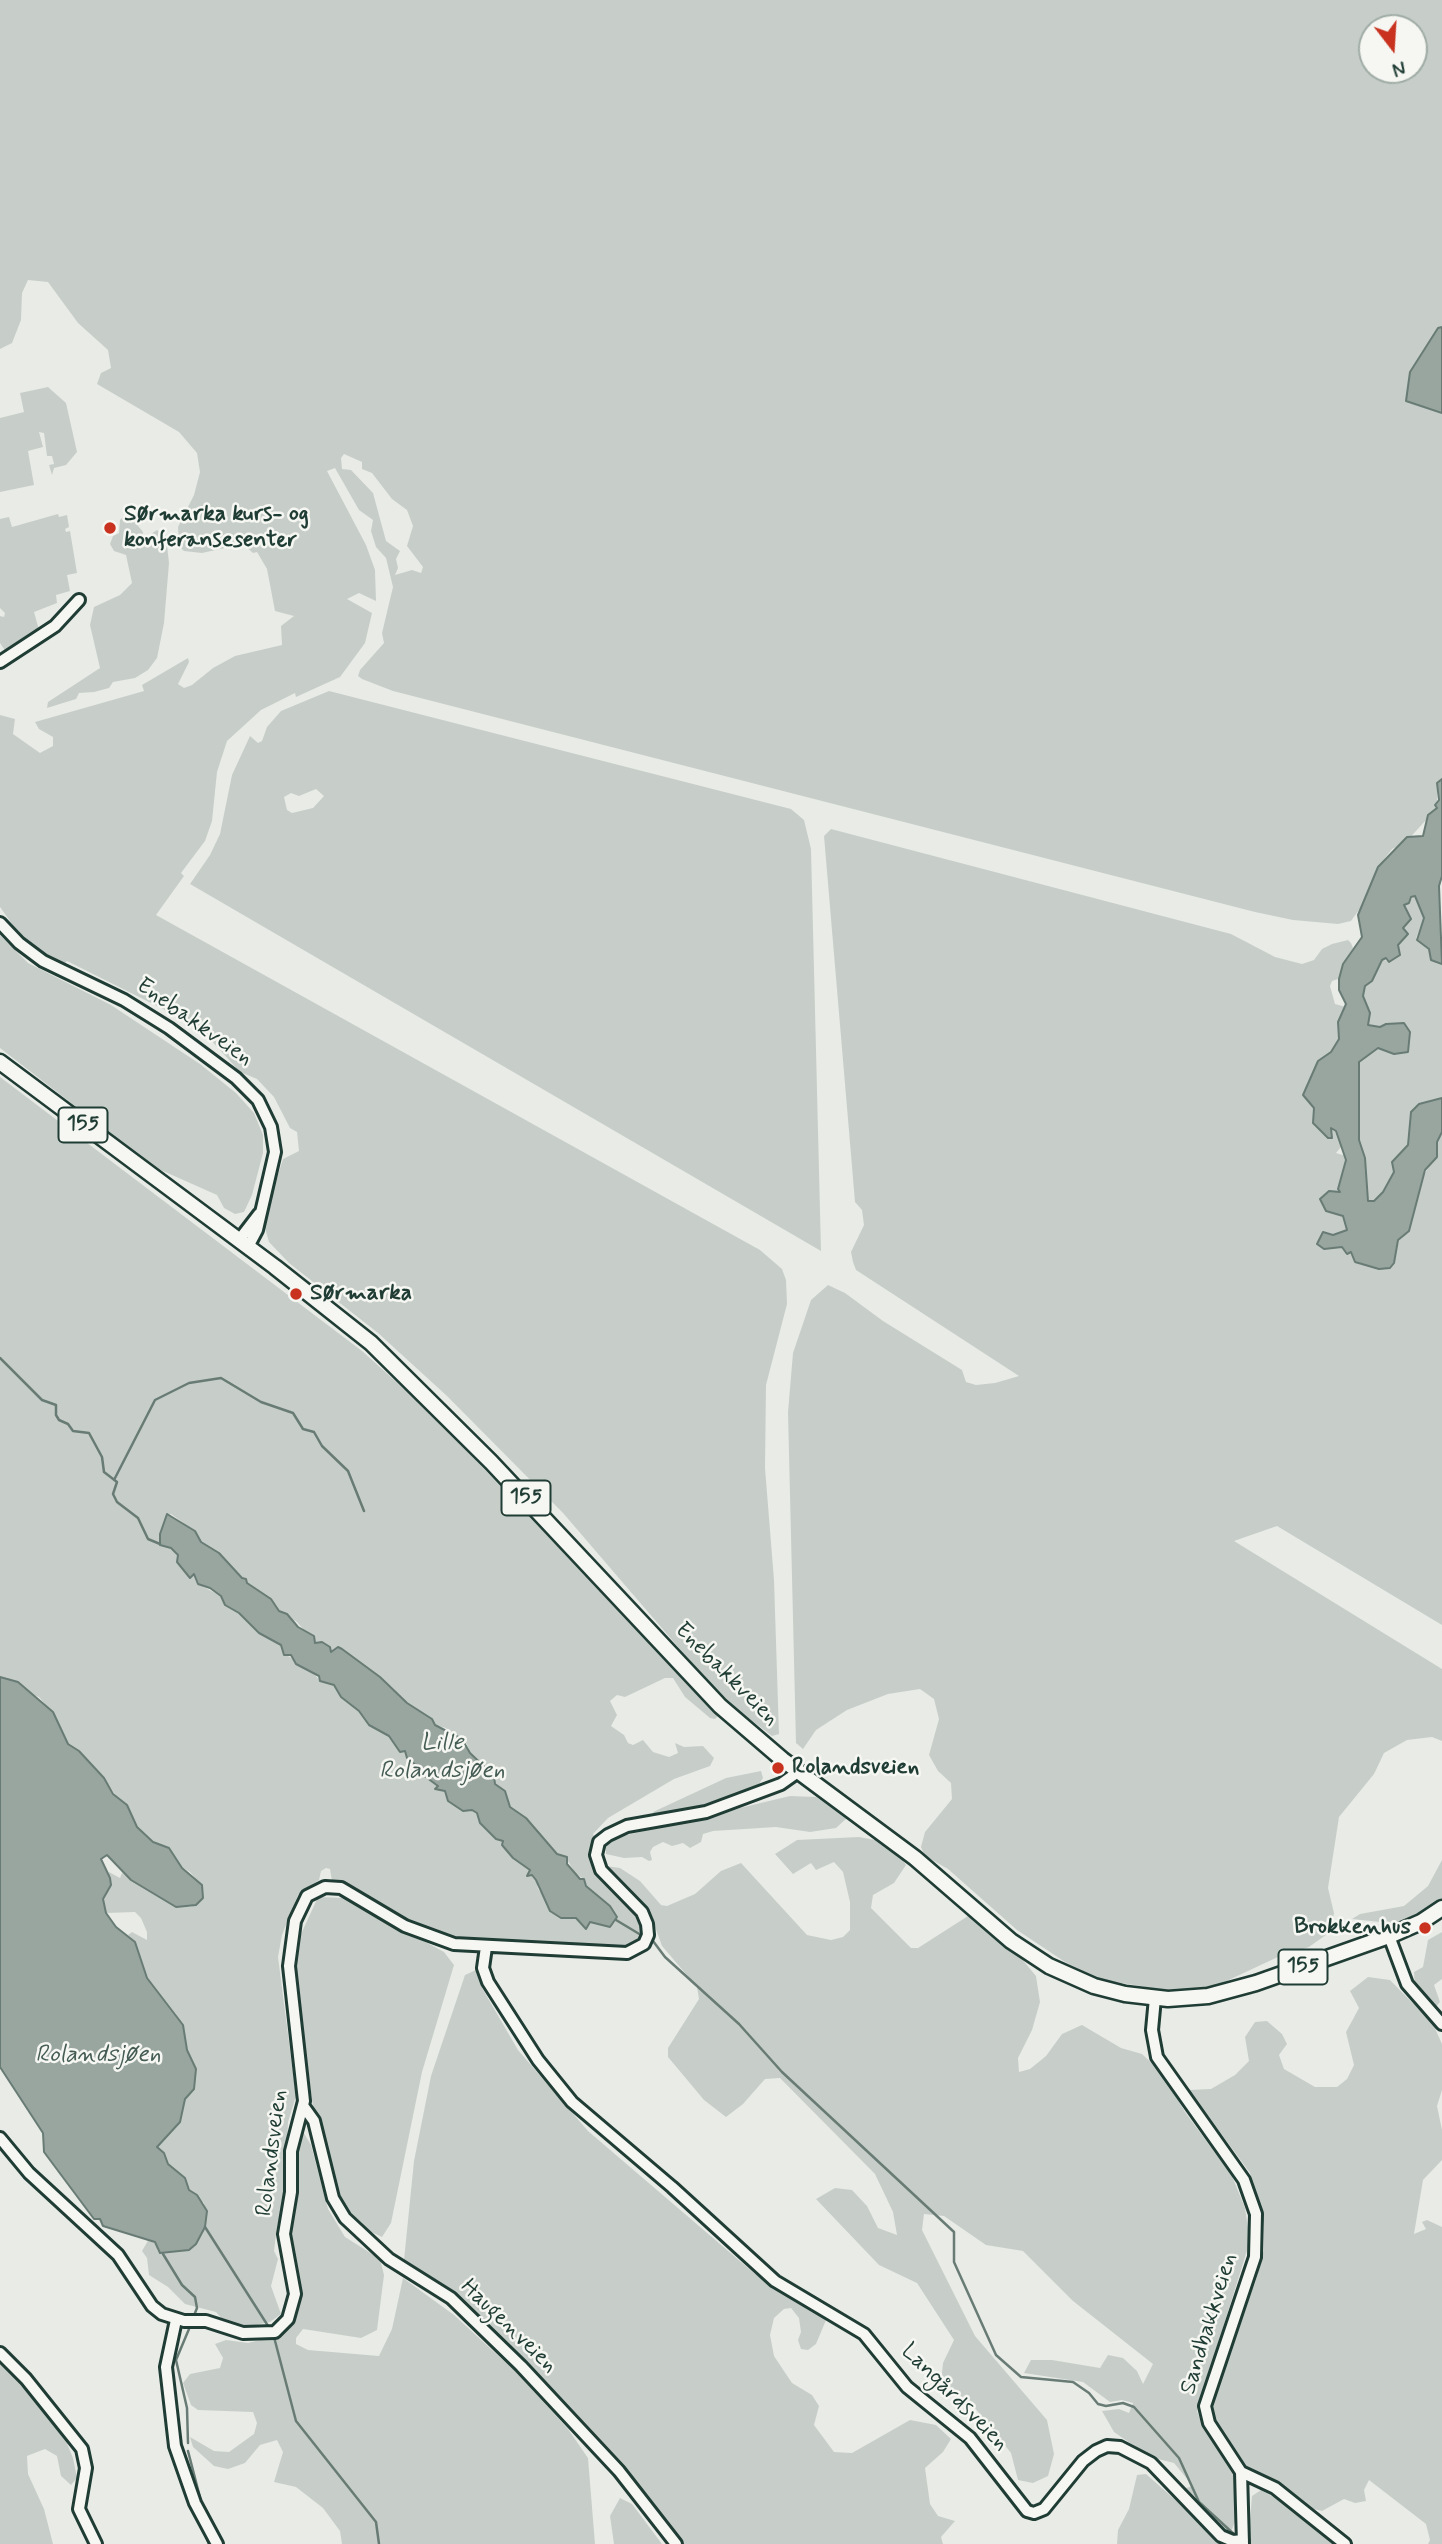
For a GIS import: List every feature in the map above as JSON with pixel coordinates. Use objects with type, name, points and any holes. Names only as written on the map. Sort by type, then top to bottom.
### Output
[{"type":"main road","name":"Enebakkveien","points":[[0,1062],[244,1243],[336,1314],[400,1369],[557,1531],[712,1698],[798,1772],[898,1845],[999,1931],[1035,1957],[1094,1986],[1155,1998],[1194,1997],[1241,1988],[1389,1936],[1421,1922],[1442,1908]]},
{"type":"street","points":[[0,662],[61,621],[79,600]]},
{"type":"street","name":"Enebakkveien","points":[[0,923],[19,943],[43,961],[124,1000],[169,1027],[254,1094],[269,1120],[275,1146],[271,1174],[258,1214],[244,1243]]},
{"type":"street","name":"Rolandsveien","points":[[176,2320],[206,2321],[243,2333],[261,2335],[278,2330],[288,2319],[295,2294],[284,2240],[291,2192],[290,2158],[304,2107],[289,1966],[295,1921],[307,1896],[325,1887],[341,1888],[429,1937],[454,1944],[622,1953],[639,1948],[648,1935],[646,1919],[601,1870],[596,1855],[599,1842],[627,1826],[706,1812],[781,1784],[798,1772]]},
{"type":"street","points":[[1389,1936],[1407,1984],[1442,2024]]},
{"type":"street","name":"Langårdsveien","points":[[486,1947],[483,1968],[488,1982],[538,2060],[572,2102],[673,2187],[775,2281],[864,2334],[907,2387],[970,2438],[1027,2511],[1034,2513],[1044,2509],[1083,2461],[1096,2451],[1107,2446],[1120,2446],[1151,2463],[1221,2536],[1243,2542]]},
{"type":"street","name":"Sandbakkveien","points":[[1155,1998],[1153,2029],[1157,2057],[1244,2180],[1256,2214],[1255,2257],[1205,2406],[1209,2423],[1241,2472],[1275,2488],[1345,2544]]},
{"type":"street","name":"Haugenveien","points":[[304,2107],[314,2121],[333,2198],[345,2218],[389,2259],[451,2298],[522,2366],[619,2471],[676,2544]]},
{"type":"street","points":[[0,2138],[29,2173],[118,2255],[152,2306],[176,2320],[166,2367],[175,2446],[195,2502],[217,2544]]},
{"type":"street","points":[[0,2353],[26,2379],[82,2449],[86,2468],[79,2506],[96,2544]]},
{"type":"street","points":[[1241,2472],[1243,2542]]},
{"type":"shaded area","points":[[0,0],[1442,0],[1442,327],[1438,328],[1410,371],[1407,401],[1442,413],[1442,779],[1437,783],[1437,808],[1405,843],[1392,849],[1378,867],[1364,903],[1351,921],[1338,924],[1293,920],[1255,912],[393,691],[362,679],[358,676],[360,670],[384,643],[382,633],[393,587],[386,558],[376,547],[371,531],[373,520],[359,510],[335,468],[327,471],[366,545],[375,570],[376,601],[359,593],[347,599],[372,613],[365,643],[340,677],[296,697],[295,693],[261,710],[227,741],[217,772],[212,821],[205,841],[181,873],[184,876],[156,915],[760,1250],[782,1269],[786,1280],[787,1304],[766,1385],[765,1468],[774,1580],[779,1734],[772,1736],[738,1710],[703,1676],[563,1513],[447,1396],[378,1333],[289,1263],[269,1242],[263,1221],[283,1159],[299,1151],[297,1132],[290,1128],[274,1097],[257,1079],[240,1072],[209,1038],[177,1016],[67,961],[61,967],[8,927],[12,924],[0,907],[0,715],[15,719],[13,734],[40,753],[53,746],[53,737],[39,729],[35,722],[144,691],[142,685],[188,658],[189,662],[178,684],[184,688],[192,685],[213,668],[235,656],[282,645],[281,626],[294,616],[275,611],[267,569],[257,552],[253,553],[243,544],[202,553],[184,551],[179,546],[178,527],[194,495],[200,472],[197,453],[179,432],[97,384],[101,373],[111,368],[108,350],[78,323],[48,282],[28,280],[22,293],[21,320],[12,343],[0,349]],"holes":[[[344,454],[362,462],[362,469],[372,473],[392,499],[407,510],[413,526],[407,546],[423,567],[421,573],[412,570],[395,575],[398,568],[396,559],[400,551],[386,541],[373,493],[351,470],[342,469],[341,458]]]},
{"type":"shaded area","points":[[48,387],[66,403],[77,452],[66,465],[54,468],[52,475],[49,465],[54,464],[52,456],[47,456],[44,433],[39,432],[43,447],[28,451],[34,485],[0,492],[0,418],[24,412],[20,393]]},
{"type":"shaded area","points":[[58,514],[59,517],[67,515],[69,527],[65,529],[66,532],[70,531],[77,573],[67,575],[70,591],[56,595],[57,603],[34,612],[39,630],[6,652],[0,643],[0,616],[4,617],[5,613],[0,608],[0,519],[9,517],[12,527]]},
{"type":"shaded area","points":[[124,516],[130,516],[143,532],[142,540],[157,530],[166,536],[169,563],[164,623],[157,658],[148,670],[135,678],[113,682],[109,688],[79,693],[76,699],[47,708],[48,702],[100,668],[90,625],[94,607],[120,595],[132,583],[126,555],[114,551],[110,544],[113,536],[119,533],[120,520]]},
{"type":"shaded area","points":[[329,691],[791,809],[804,820],[811,849],[821,1251],[190,884],[210,855],[220,834],[232,775],[250,736],[258,743],[262,741],[267,727],[281,711]],"holes":[[[316,789],[324,796],[313,808],[292,813],[287,810],[284,797],[291,793],[299,796]]]},
{"type":"shaded area","points":[[831,829],[1231,934],[1275,957],[1302,964],[1314,960],[1322,949],[1348,940],[1353,948],[1343,964],[1341,978],[1332,981],[1330,986],[1335,1004],[1346,1007],[1338,1022],[1339,1039],[1331,1052],[1318,1061],[1304,1096],[1314,1108],[1315,1126],[1330,1138],[1330,1129],[1336,1131],[1341,1147],[1336,1153],[1346,1156],[1338,1189],[1341,1192],[1328,1212],[1343,1216],[1347,1230],[1333,1235],[1326,1232],[1327,1249],[1342,1246],[1346,1253],[1351,1252],[1355,1262],[1360,1264],[1379,1269],[1392,1266],[1398,1240],[1409,1231],[1423,1176],[1438,1153],[1437,1142],[1442,1132],[1442,1625],[1277,1526],[1234,1541],[1442,1669],[1442,1741],[1432,1737],[1407,1740],[1384,1753],[1374,1774],[1339,1817],[1328,1888],[1334,1913],[1330,1932],[1309,1947],[1280,1956],[1218,1985],[1178,1992],[1102,1980],[1065,1962],[1017,1930],[948,1869],[925,1856],[921,1847],[925,1832],[952,1799],[951,1783],[938,1771],[929,1755],[939,1719],[934,1699],[920,1689],[888,1694],[847,1710],[816,1730],[803,1749],[796,1743],[788,1412],[793,1353],[811,1300],[828,1285],[845,1293],[883,1321],[962,1370],[966,1382],[976,1385],[995,1383],[1019,1376],[856,1270],[853,1262],[851,1252],[864,1225],[862,1210],[855,1202],[824,836]]},
{"type":"shaded area","points":[[1415,896],[1424,918],[1416,938],[1429,949],[1430,956],[1437,963],[1442,964],[1442,1098],[1414,1108],[1410,1116],[1408,1145],[1394,1160],[1394,1172],[1383,1192],[1371,1202],[1365,1195],[1365,1158],[1359,1140],[1359,1062],[1378,1048],[1394,1054],[1408,1052],[1410,1032],[1391,1024],[1381,1027],[1368,1025],[1370,1013],[1363,996],[1365,986],[1372,981],[1382,960],[1392,961],[1400,955],[1398,945],[1408,934],[1403,928],[1411,919],[1404,905]]},
{"type":"shaded area","points":[[0,935],[28,963],[111,1005],[200,1064],[236,1093],[254,1113],[263,1135],[263,1153],[252,1195],[244,1212],[235,1214],[224,1208],[217,1195],[154,1167],[0,1048]]},
{"type":"shaded area","points":[[0,1077],[362,1351],[431,1413],[718,1716],[715,1719],[710,1718],[685,1697],[673,1678],[665,1678],[625,1697],[617,1695],[610,1701],[617,1715],[611,1726],[624,1735],[628,1743],[633,1745],[643,1740],[653,1752],[669,1757],[678,1753],[675,1743],[684,1747],[703,1746],[714,1758],[710,1766],[674,1779],[608,1818],[593,1834],[595,1838],[589,1852],[596,1872],[640,1920],[641,1935],[634,1944],[616,1948],[462,1942],[403,1920],[332,1881],[330,1869],[326,1868],[321,1871],[319,1880],[298,1895],[282,1935],[278,1957],[296,2096],[288,2122],[284,2201],[274,2251],[278,2259],[271,2286],[281,2314],[270,2322],[246,2327],[223,2320],[216,2312],[185,2304],[168,2287],[149,2275],[147,2258],[142,2251],[149,2239],[156,2244],[158,2251],[206,2220],[204,2203],[189,2190],[185,2178],[168,2164],[164,2153],[157,2147],[177,2125],[185,2099],[194,2089],[196,2069],[187,2050],[183,2025],[147,1978],[135,1942],[128,1935],[132,1932],[147,1940],[147,1932],[141,1918],[135,1912],[106,1913],[103,1899],[109,1872],[120,1878],[122,1873],[126,1874],[153,1893],[191,1907],[203,1887],[182,1867],[169,1848],[153,1842],[137,1827],[104,1778],[79,1751],[68,1744],[50,1710],[39,1697],[28,1693],[18,1682],[0,1677]],"holes":[[[171,1514],[195,1531],[201,1542],[219,1553],[246,1583],[271,1599],[279,1611],[297,1622],[315,1643],[322,1642],[331,1652],[338,1647],[342,1649],[380,1677],[407,1703],[432,1719],[435,1725],[446,1728],[467,1744],[470,1753],[494,1776],[495,1784],[506,1796],[510,1807],[526,1818],[557,1854],[565,1856],[575,1873],[585,1880],[586,1886],[611,1908],[616,1920],[610,1927],[590,1922],[584,1927],[575,1917],[546,1905],[548,1902],[538,1889],[536,1880],[532,1875],[528,1876],[530,1870],[512,1858],[502,1844],[504,1841],[480,1823],[477,1813],[473,1810],[463,1811],[448,1801],[445,1791],[436,1789],[438,1786],[422,1774],[405,1751],[399,1750],[389,1736],[369,1725],[359,1711],[340,1697],[334,1685],[320,1681],[310,1669],[283,1653],[281,1645],[259,1633],[239,1613],[225,1605],[221,1596],[198,1584],[194,1574],[190,1578],[177,1562],[178,1555],[171,1548],[160,1546],[165,1518]]]},
{"type":"shaded area","points":[[761,1771],[763,1778],[759,1784],[675,1816],[655,1817],[653,1812],[726,1778]]},
{"type":"shaded area","points":[[790,1796],[816,1797],[847,1818],[836,1828],[810,1832],[776,1827],[713,1831],[703,1834],[701,1842],[690,1848],[683,1843],[672,1846],[663,1842],[653,1847],[650,1852],[652,1860],[649,1861],[642,1857],[624,1858],[606,1854],[606,1844],[623,1836]]},
{"type":"shaded area","points":[[859,1837],[875,1840],[900,1856],[906,1865],[894,1883],[873,1895],[871,1908],[911,1948],[918,1948],[968,1916],[1021,1958],[1036,1976],[1040,2002],[1032,2030],[1018,2058],[1019,2072],[1030,2069],[1046,2056],[1062,2034],[1082,2025],[1121,2048],[1142,2054],[1162,2073],[1185,2112],[1232,2176],[1245,2208],[1250,2241],[1197,2411],[1203,2427],[1233,2472],[1236,2483],[1236,2518],[1230,2535],[1222,2533],[1189,2496],[1186,2488],[1193,2486],[1174,2463],[1150,2457],[1114,2432],[1102,2411],[1119,2409],[1129,2413],[1133,2403],[1122,2400],[1110,2402],[1083,2382],[1024,2373],[1031,2360],[1052,2360],[1100,2368],[1108,2355],[1123,2358],[1137,2371],[1143,2384],[1153,2364],[1073,2301],[1023,2251],[986,2245],[944,2216],[924,2214],[922,2230],[975,2336],[1047,2420],[1054,2454],[1048,2476],[1033,2483],[1018,2480],[1011,2453],[971,2403],[941,2382],[943,2363],[954,2340],[917,2283],[879,2265],[816,2199],[835,2188],[852,2190],[867,2206],[878,2228],[897,2235],[893,2212],[875,2174],[780,2078],[765,2079],[743,2104],[726,2117],[704,2100],[668,2057],[668,2048],[699,1999],[697,1987],[662,1946],[650,1913],[607,1872],[606,1866],[620,1868],[640,1881],[661,1905],[667,1906],[695,1894],[721,1871],[741,1863],[807,1935],[831,1940],[843,1937],[850,1930],[850,1902],[843,1872],[834,1862],[816,1870],[811,1863],[793,1874],[775,1854],[797,1840]]},
{"type":"shaded area","points":[[1442,1860],[1442,1899],[1422,1914],[1399,1924],[1352,1919],[1360,1914],[1404,1906],[1428,1886]]},
{"type":"shaded area","points":[[318,1897],[345,1898],[444,1952],[454,1965],[422,2072],[391,2223],[382,2237],[365,2229],[340,2201],[323,2132],[313,2107],[294,1969],[296,1945]]},
{"type":"shaded area","points":[[1442,1932],[1442,1979],[1434,1985],[1440,2002],[1436,2007],[1426,2003],[1415,1990],[1414,1972],[1423,1967],[1428,1940]]},
{"type":"shaded area","points":[[476,1970],[482,1988],[518,2050],[588,2131],[755,2274],[826,2320],[816,2344],[808,2350],[801,2349],[798,2340],[801,2332],[799,2318],[791,2308],[784,2309],[774,2318],[770,2335],[774,2356],[792,2383],[812,2395],[819,2406],[814,2425],[834,2452],[852,2453],[910,2420],[936,2425],[951,2439],[943,2452],[925,2468],[930,2504],[938,2516],[955,2521],[941,2537],[943,2544],[682,2544],[578,2419],[522,2358],[442,2287],[404,2260],[414,2161],[431,2076],[465,1975]]},
{"type":"shaded area","points":[[1368,1977],[1390,1980],[1433,2024],[1442,2044],[1442,2090],[1437,2106],[1442,2130],[1442,2160],[1423,2180],[1414,2234],[1426,2229],[1422,2222],[1427,2220],[1442,2227],[1442,2544],[1428,2544],[1430,2540],[1426,2524],[1369,2480],[1364,2490],[1366,2501],[1355,2503],[1344,2499],[1322,2511],[1305,2507],[1280,2487],[1250,2470],[1233,2455],[1216,2427],[1210,2402],[1222,2361],[1255,2283],[1264,2250],[1264,2225],[1250,2173],[1189,2090],[1211,2089],[1235,2075],[1249,2061],[1245,2037],[1255,2022],[1267,2021],[1282,2034],[1287,2044],[1279,2055],[1284,2069],[1315,2087],[1337,2087],[1347,2079],[1354,2065],[1346,2032],[1359,2008],[1350,1991]]},
{"type":"shaded area","points":[[302,2130],[311,2145],[328,2209],[345,2237],[380,2259],[384,2275],[377,2330],[361,2338],[303,2329],[296,2338],[296,2344],[308,2350],[379,2356],[392,2329],[403,2278],[454,2315],[515,2371],[568,2429],[588,2458],[595,2544],[342,2544],[340,2531],[323,2508],[296,2487],[274,2482],[283,2452],[277,2440],[260,2445],[245,2463],[228,2469],[214,2466],[193,2447],[190,2437],[214,2451],[229,2452],[254,2434],[257,2423],[253,2412],[198,2410],[191,2405],[183,2383],[190,2374],[220,2368],[223,2358],[215,2344],[226,2340],[248,2343],[276,2336],[288,2329],[295,2317],[298,2302],[290,2239],[297,2197],[297,2154]]},
{"type":"shaded area","points":[[0,2364],[29,2394],[66,2441],[73,2458],[77,2478],[71,2485],[61,2476],[57,2456],[45,2449],[27,2456],[28,2474],[44,2509],[53,2544],[0,2544]]},
{"type":"shaded area","points":[[1146,2474],[1221,2544],[1117,2544],[1118,2530],[1129,2509],[1137,2475]]},
{"type":"shaded area","points":[[1261,2490],[1338,2544],[1248,2544],[1252,2496]]},
{"type":"shaded area","points":[[620,2498],[632,2504],[662,2544],[614,2544],[610,2516]]},
{"type":"water","points":[[1442,327],[1442,413],[1406,401],[1410,372],[1438,328]]},
{"type":"water","points":[[1442,779],[1442,876],[1439,886],[1442,964],[1431,960],[1429,949],[1417,940],[1424,918],[1415,896],[1411,897],[1409,903],[1404,905],[1411,919],[1403,928],[1408,934],[1398,945],[1400,955],[1389,962],[1386,958],[1382,960],[1372,981],[1365,986],[1363,996],[1370,1013],[1368,1025],[1380,1027],[1404,1023],[1410,1032],[1408,1052],[1394,1054],[1378,1048],[1359,1062],[1359,1140],[1365,1158],[1368,1201],[1374,1201],[1383,1192],[1394,1172],[1392,1162],[1408,1145],[1411,1112],[1419,1104],[1442,1098],[1442,1132],[1437,1142],[1437,1157],[1425,1170],[1409,1231],[1398,1240],[1394,1263],[1390,1268],[1379,1269],[1355,1262],[1351,1252],[1347,1254],[1342,1247],[1324,1249],[1317,1244],[1323,1232],[1333,1235],[1347,1230],[1343,1216],[1326,1211],[1320,1199],[1329,1191],[1340,1192],[1338,1189],[1346,1160],[1336,1131],[1331,1128],[1332,1138],[1328,1138],[1313,1123],[1314,1108],[1303,1095],[1318,1061],[1331,1052],[1339,1039],[1338,1022],[1346,1004],[1339,990],[1339,979],[1343,964],[1362,937],[1358,915],[1378,867],[1407,837],[1423,836],[1428,815],[1437,808],[1437,783]]},
{"type":"water","name":"Lille Rolandsjøen","points":[[167,1514],[195,1531],[201,1542],[219,1553],[247,1583],[271,1599],[279,1611],[287,1614],[298,1627],[314,1636],[315,1643],[322,1642],[330,1647],[331,1652],[338,1647],[342,1649],[380,1677],[407,1703],[432,1719],[435,1725],[462,1739],[470,1753],[494,1776],[495,1784],[505,1791],[510,1807],[526,1818],[557,1854],[567,1857],[567,1864],[580,1879],[584,1879],[586,1886],[610,1906],[617,1917],[610,1927],[590,1922],[586,1929],[576,1918],[561,1918],[550,1911],[536,1880],[532,1875],[527,1876],[530,1870],[513,1858],[502,1845],[503,1841],[496,1839],[480,1823],[477,1813],[472,1810],[463,1811],[448,1801],[445,1791],[435,1789],[438,1786],[419,1772],[418,1767],[407,1758],[405,1751],[400,1752],[389,1736],[369,1725],[359,1711],[341,1697],[334,1685],[320,1681],[319,1676],[296,1664],[291,1655],[284,1655],[281,1645],[259,1633],[239,1613],[225,1605],[221,1596],[198,1584],[194,1574],[190,1578],[177,1562],[178,1555],[171,1548],[160,1545],[160,1534]]},
{"type":"water","name":"Rolandsjøen","points":[[0,1677],[18,1682],[53,1712],[68,1744],[79,1751],[104,1778],[113,1794],[127,1805],[137,1827],[153,1842],[169,1848],[182,1868],[202,1885],[203,1898],[196,1905],[176,1907],[131,1880],[107,1855],[101,1859],[111,1885],[103,1899],[106,1913],[116,1927],[135,1942],[147,1978],[183,2025],[187,2050],[196,2069],[194,2089],[185,2099],[180,2122],[157,2147],[164,2153],[168,2164],[185,2178],[189,2190],[197,2195],[207,2211],[205,2227],[196,2244],[189,2250],[160,2253],[155,2242],[103,2226],[100,2219],[94,2219],[44,2152],[43,2133],[0,2067]]},
{"type":"waterway","points":[[0,1358],[42,1400],[56,1405],[59,1420],[68,1424],[73,1431],[89,1433],[102,1457],[104,1472],[117,1482],[113,1494],[117,1502],[138,1518],[148,1539],[160,1544]]},
{"type":"waterway","points":[[114,1480],[155,1400],[189,1383],[221,1378],[261,1402],[293,1413],[303,1429],[314,1432],[322,1446],[348,1471],[364,1511]]},
{"type":"waterway","points":[[616,1920],[641,1935]]},
{"type":"waterway","points":[[653,1941],[665,1957],[739,2024],[782,2072],[954,2232],[954,2262],[996,2355],[1021,2377],[1073,2382],[1089,2393],[1098,2404],[1106,2406],[1123,2403],[1134,2407],[1179,2458],[1199,2502],[1236,2536]]},
{"type":"waterway","points":[[205,2227],[270,2329]]},
{"type":"waterway","points":[[163,2254],[182,2285],[195,2297],[197,2308],[193,2318]]},
{"type":"waterway","points":[[188,2443],[187,2408],[176,2360],[189,2329]]},
{"type":"waterway","points":[[274,2337],[296,2421],[376,2522],[379,2544]]},
{"type":"waterway","points":[[188,2451],[203,2509]]},
{"type":"waterway","points":[[199,2520],[209,2544]]},
{"type":"place","name":"Sørmarka kurs- og konferansesenter","points":[[110,528]]},
{"type":"place","name":"Sørmarka","points":[[296,1294]]},
{"type":"place","name":"Rolandsveien","points":[[778,1768]]},
{"type":"place","name":"Brokkenhus","points":[[1425,1928]]}]
